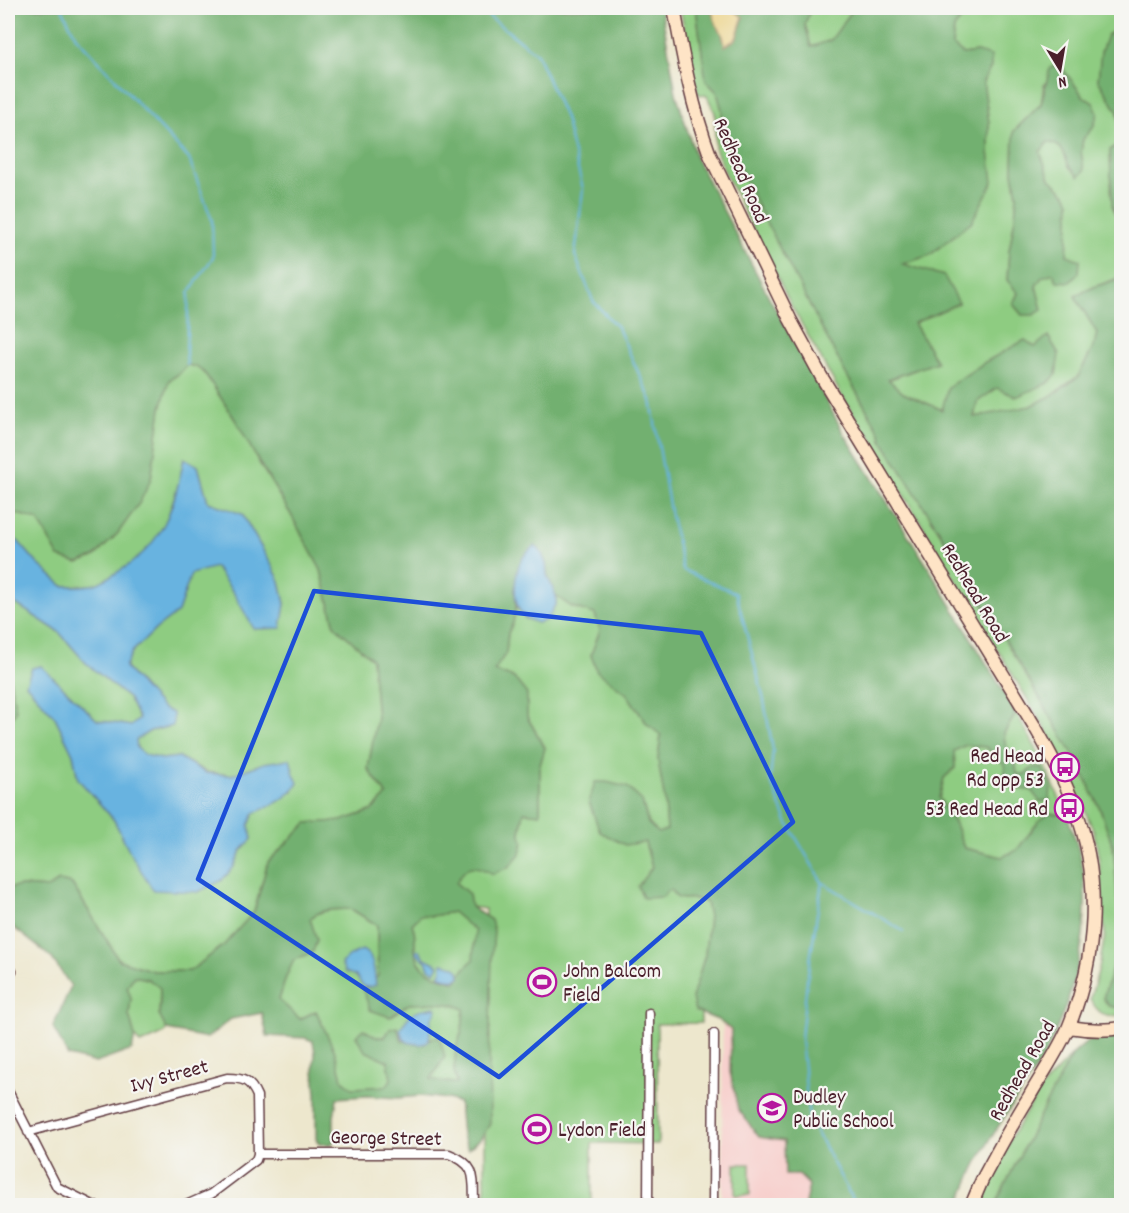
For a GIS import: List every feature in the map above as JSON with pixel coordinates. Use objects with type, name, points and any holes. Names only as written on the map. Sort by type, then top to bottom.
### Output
[{"type":"main road","name":"Redhead Road","points":[[674,8],[690,88],[710,155],[790,319],[821,376],[1035,727],[1066,784],[1084,837],[1093,889],[1093,920],[1089,957],[1081,992],[1069,1027],[982,1179],[971,1206]]},
{"type":"main road","points":[[1069,1027],[1091,1031],[1122,1028]]},
{"type":"street","points":[[648,1206],[649,1013]]},
{"type":"street","points":[[713,1206],[714,1034]]},
{"type":"street","name":"Ivy Street","points":[[28,1132],[227,1078],[240,1078],[248,1082],[257,1096],[258,1154]]},
{"type":"street","points":[[8,1091],[57,1187],[95,1206]]},
{"type":"street","points":[[184,1206],[211,1194],[256,1160],[258,1154]]},
{"type":"street","name":"George Street","points":[[258,1154],[449,1154],[462,1159],[472,1171],[474,1206]]},
{"type":"highlighted area","points":[[314,591],[701,633],[793,822],[499,1077],[198,879]]},
{"type":"shaded area","points":[[723,1010],[821,1205],[722,1206]]},
{"type":"green space","points":[[8,8],[16,8],[8,55]]},
{"type":"green space","points":[[16,8],[661,8],[676,93],[696,158],[845,435],[1014,709],[1014,717],[1004,733],[1005,744],[1015,760],[1017,774],[1025,774],[1034,767],[1042,768],[1051,785],[1050,800],[1040,802],[1031,790],[1014,789],[1005,780],[1005,765],[986,747],[966,745],[954,751],[955,768],[944,778],[939,798],[955,824],[964,848],[1002,857],[1017,850],[1039,821],[1049,813],[1067,815],[1080,853],[1084,877],[1085,917],[1075,977],[1069,996],[1046,1052],[986,1147],[960,1205],[806,1205],[809,1185],[799,1175],[785,1175],[784,1141],[759,1137],[738,1109],[730,1072],[731,1030],[718,1020],[695,1011],[692,998],[705,955],[709,916],[706,902],[679,898],[671,890],[667,891],[663,897],[643,898],[638,886],[652,867],[645,842],[625,845],[600,832],[589,802],[595,782],[627,787],[642,801],[648,823],[658,833],[667,830],[658,760],[661,735],[647,724],[627,694],[597,671],[591,655],[600,630],[595,614],[572,607],[556,596],[539,549],[515,589],[516,606],[513,623],[508,633],[506,653],[494,671],[514,678],[527,694],[527,717],[545,748],[540,765],[540,814],[524,812],[520,832],[523,842],[520,854],[509,867],[493,874],[480,868],[467,868],[456,883],[469,894],[471,907],[491,920],[494,931],[489,1062],[490,1124],[481,1138],[468,1149],[462,1135],[459,1103],[448,1099],[420,1096],[398,1098],[367,1096],[337,1098],[334,1140],[332,1144],[319,1144],[316,1139],[313,1041],[305,1038],[267,1036],[262,1013],[231,1019],[207,1038],[167,1030],[159,1015],[160,988],[148,979],[134,976],[127,987],[131,998],[129,1015],[135,1037],[132,1050],[96,1063],[68,1056],[53,1027],[71,986],[51,957],[14,928],[8,926],[8,888],[22,886],[48,888],[59,881],[72,884],[119,960],[153,971],[190,971],[224,945],[254,912],[268,862],[307,823],[341,821],[371,811],[387,795],[368,769],[377,717],[372,659],[335,626],[321,570],[236,421],[206,375],[198,367],[187,365],[169,380],[161,408],[151,479],[140,502],[118,533],[94,557],[78,563],[59,557],[38,520],[8,511],[8,55]],"holes":[[[351,909],[377,925],[378,976],[363,990],[370,1010],[390,1017],[409,1004],[438,1003],[455,1005],[464,1009],[462,1031],[456,1048],[454,1071],[457,1083],[431,1079],[445,1057],[439,1036],[422,1041],[402,1041],[397,1027],[390,1029],[385,1037],[376,1037],[363,1029],[356,1036],[365,1051],[388,1061],[391,1079],[387,1086],[352,1088],[342,1079],[335,1052],[316,1011],[300,1019],[279,1000],[294,960],[313,952],[317,940],[310,919],[324,911]],[[453,912],[475,931],[473,960],[456,982],[423,968],[416,956],[412,924],[421,915],[432,916]]]},
{"type":"green space","points":[[680,8],[696,8],[706,81],[717,92],[722,110],[723,131],[757,205],[883,441],[961,566],[1076,759],[1099,807],[1113,846],[1122,937],[1103,998],[1109,1006],[1121,1008],[1121,1015],[1110,1016],[1102,1013],[1090,999],[1105,935],[1099,859],[1094,832],[1068,771],[1046,730],[875,450],[870,434],[865,433],[842,396],[792,307],[726,175],[715,148],[715,113],[707,96],[698,94]]},
{"type":"green space","points":[[696,8],[711,8],[724,41],[736,39],[743,18],[731,8],[811,8],[805,24],[811,47],[831,40],[854,8],[970,8],[954,28],[952,45],[963,54],[977,52],[991,56],[991,67],[983,81],[989,123],[989,151],[993,182],[972,221],[930,255],[903,264],[944,276],[959,303],[914,323],[937,362],[888,379],[903,393],[942,410],[948,387],[987,361],[1025,340],[1035,347],[1048,336],[1059,354],[1056,375],[1048,383],[1016,397],[997,388],[977,402],[974,417],[1031,406],[1049,397],[1078,377],[1094,346],[1097,333],[1075,296],[1118,279],[1121,271],[1121,937],[1113,846],[1099,806],[1076,759],[961,566],[882,440],[881,434],[846,374],[757,205],[723,131],[722,110],[717,92],[706,81]]},
{"type":"green space","points":[[811,8],[854,8],[831,41],[811,47],[805,24]]},
{"type":"green space","points":[[970,8],[1121,8],[1121,28],[1107,35],[1098,79],[1118,112],[1121,142],[1110,150],[1112,205],[1121,226],[1121,271],[1118,278],[1075,296],[1097,333],[1094,346],[1078,376],[1049,397],[1031,406],[974,418],[977,402],[997,388],[1035,347],[987,361],[948,387],[943,410],[903,393],[888,380],[936,362],[914,323],[959,303],[902,264],[930,255],[972,221],[989,151],[989,123],[983,81],[991,67],[977,52],[963,54],[952,45],[954,28]],"holes":[[[1059,64],[1083,96],[1093,103],[1093,128],[1083,139],[1081,152],[1084,170],[1070,168],[1063,151],[1053,144],[1048,142],[1040,152],[1050,179],[1066,194],[1070,202],[1067,255],[1053,273],[1042,277],[1036,286],[1042,310],[1022,315],[1013,304],[1018,293],[1007,280],[1017,195],[1013,172],[1014,131],[1041,104],[1044,85]]]},
{"type":"green space","points":[[1121,28],[1121,132],[1118,112],[1098,80],[1101,52],[1107,35]]},
{"type":"green space","points":[[1059,64],[1083,96],[1093,103],[1098,113],[1093,128],[1083,139],[1081,152],[1084,170],[1079,177],[1069,166],[1062,150],[1057,145],[1048,142],[1040,152],[1050,179],[1066,194],[1070,202],[1067,255],[1080,260],[1079,273],[1070,282],[1057,281],[1053,273],[1042,277],[1036,286],[1042,310],[1034,315],[1022,315],[1013,304],[1018,293],[1007,280],[1017,195],[1013,172],[1014,131],[1041,104],[1050,68]]},
{"type":"green space","points":[[1121,142],[1121,226],[1112,205],[1110,150]]},
{"type":"green space","points":[[187,365],[198,367],[206,375],[290,513],[321,570],[335,626],[372,659],[377,717],[368,769],[387,795],[371,811],[341,821],[307,824],[268,862],[254,912],[224,945],[190,971],[153,971],[119,960],[72,884],[59,881],[48,888],[22,886],[8,888],[8,723],[16,710],[8,670],[8,596],[13,602],[59,632],[86,663],[129,699],[139,719],[131,726],[97,720],[41,666],[26,684],[55,717],[73,754],[78,779],[114,820],[132,856],[233,868],[241,851],[252,839],[249,825],[254,813],[274,804],[293,791],[264,763],[231,775],[206,772],[179,757],[162,759],[144,755],[137,748],[135,740],[150,731],[172,726],[162,708],[125,667],[132,652],[178,612],[191,574],[215,566],[233,592],[280,628],[285,604],[280,581],[242,514],[208,502],[198,466],[185,459],[165,525],[151,546],[126,568],[95,585],[63,586],[37,563],[18,541],[8,536],[8,511],[38,520],[59,557],[94,557],[118,533],[151,479],[161,408],[169,380]]},
{"type":"green space","points":[[556,596],[572,607],[595,614],[600,630],[591,655],[597,671],[627,694],[647,724],[661,735],[658,760],[667,830],[658,833],[648,823],[642,801],[645,842],[652,868],[639,886],[671,890],[679,898],[706,902],[709,916],[705,955],[701,968],[701,1023],[657,1024],[658,1144],[592,1143],[592,1205],[485,1205],[485,909],[471,907],[456,883],[467,868],[471,867],[493,874],[523,842],[520,833],[524,811],[540,814],[540,765],[545,747],[527,717],[526,694],[514,678],[493,671],[506,653],[508,633],[513,623],[516,606],[526,619],[547,620],[556,603]]},
{"type":"green space","points":[[8,670],[16,710],[8,723]]},
{"type":"green space","points":[[1014,709],[1042,759],[1067,815],[1049,813],[1039,821],[1017,850],[1002,857],[964,848],[955,824],[939,798],[944,778],[955,768],[954,751],[966,745],[986,747],[1005,765],[1005,780],[1014,789],[1034,767],[1025,774],[1017,775],[1015,760],[1005,744],[1004,733],[1014,717]]},
{"type":"green space","points":[[351,909],[377,925],[378,976],[390,1017],[409,1004],[438,1003],[455,1005],[464,1009],[454,1071],[458,1083],[431,1079],[422,1041],[401,1041],[390,1029],[385,1037],[376,1037],[365,1051],[388,1061],[391,1079],[387,1086],[352,1089],[342,1079],[335,1052],[316,1011],[300,1019],[279,1000],[294,959],[312,952],[317,940],[310,919],[324,911]]},
{"type":"green space","points":[[453,912],[475,931],[474,960],[464,969],[456,982],[423,968],[416,956],[412,924],[421,914],[432,916]]},
{"type":"green space","points":[[1121,942],[1121,1008],[1109,1006],[1103,998]]},
{"type":"green space","points":[[134,976],[148,979],[160,987],[159,1015],[167,1030],[140,1044],[135,1037],[129,1015],[131,998],[127,987]]},
{"type":"green space","points":[[1121,1036],[1121,1205],[995,1205],[1073,1054],[1088,1041]]},
{"type":"green space","points":[[1073,1054],[995,1205],[976,1206],[984,1181],[1041,1088]]},
{"type":"green space","points":[[735,1164],[750,1164],[750,1195],[735,1195]]},
{"type":"sand","points":[[711,8],[731,8],[743,17],[736,39],[725,46],[722,33],[716,24]]},
{"type":"water","points":[[184,458],[198,466],[208,502],[242,514],[280,581],[285,604],[281,628],[254,629],[233,592],[215,567],[191,574],[178,612],[132,652],[125,667],[162,708],[173,713],[173,726],[150,731],[136,740],[137,748],[145,755],[162,759],[179,757],[206,773],[231,775],[264,763],[290,759],[298,783],[284,798],[254,813],[249,825],[252,839],[241,851],[233,868],[221,881],[198,892],[153,890],[114,820],[78,779],[73,754],[55,717],[26,684],[32,668],[41,666],[97,720],[131,726],[139,719],[129,699],[86,663],[59,632],[13,602],[8,596],[8,536],[18,541],[37,563],[63,586],[98,583],[132,562],[156,538],[164,524],[176,494]]},
{"type":"water","points":[[534,546],[542,554],[547,575],[556,596],[556,603],[547,620],[537,623],[524,617],[520,612],[515,592],[519,565],[525,554]]},
{"type":"water","points":[[362,950],[369,956],[373,965],[376,985],[364,986],[356,976],[345,972],[341,963]]},
{"type":"water","points":[[417,950],[425,958],[439,965],[435,972],[416,953]]},
{"type":"water","points":[[442,963],[457,968],[460,977],[452,980],[440,976]]},
{"type":"water","points":[[435,1007],[437,1009],[431,1020],[430,1037],[426,1043],[418,1044],[405,1040],[400,1029],[411,1014],[418,1010]]},
{"type":"waterway","points":[[62,8],[76,37],[189,159],[212,220],[213,257],[189,293],[187,365]]},
{"type":"waterway","points":[[461,8],[487,15],[537,54],[565,118],[583,189],[575,255],[593,301],[618,328],[651,400],[670,511],[683,570],[736,593],[763,696],[773,750],[770,780],[788,824],[822,882],[903,931]]},
{"type":"waterway","points":[[822,882],[807,980],[801,1039],[809,1118],[854,1202]]},
{"type":"waterway","points":[[1116,1206],[1122,1202]]},
{"type":"place","name":"Red Head Rd opp 53","points":[[1065,767]]},
{"type":"place","name":"53 Red Head Rd","points":[[1069,808]]},
{"type":"place","name":"John Balcom Field","points":[[542,982]]},
{"type":"place","name":"Dudley Public School","points":[[772,1108]]},
{"type":"place","name":"Lydon Field","points":[[537,1129]]}]
